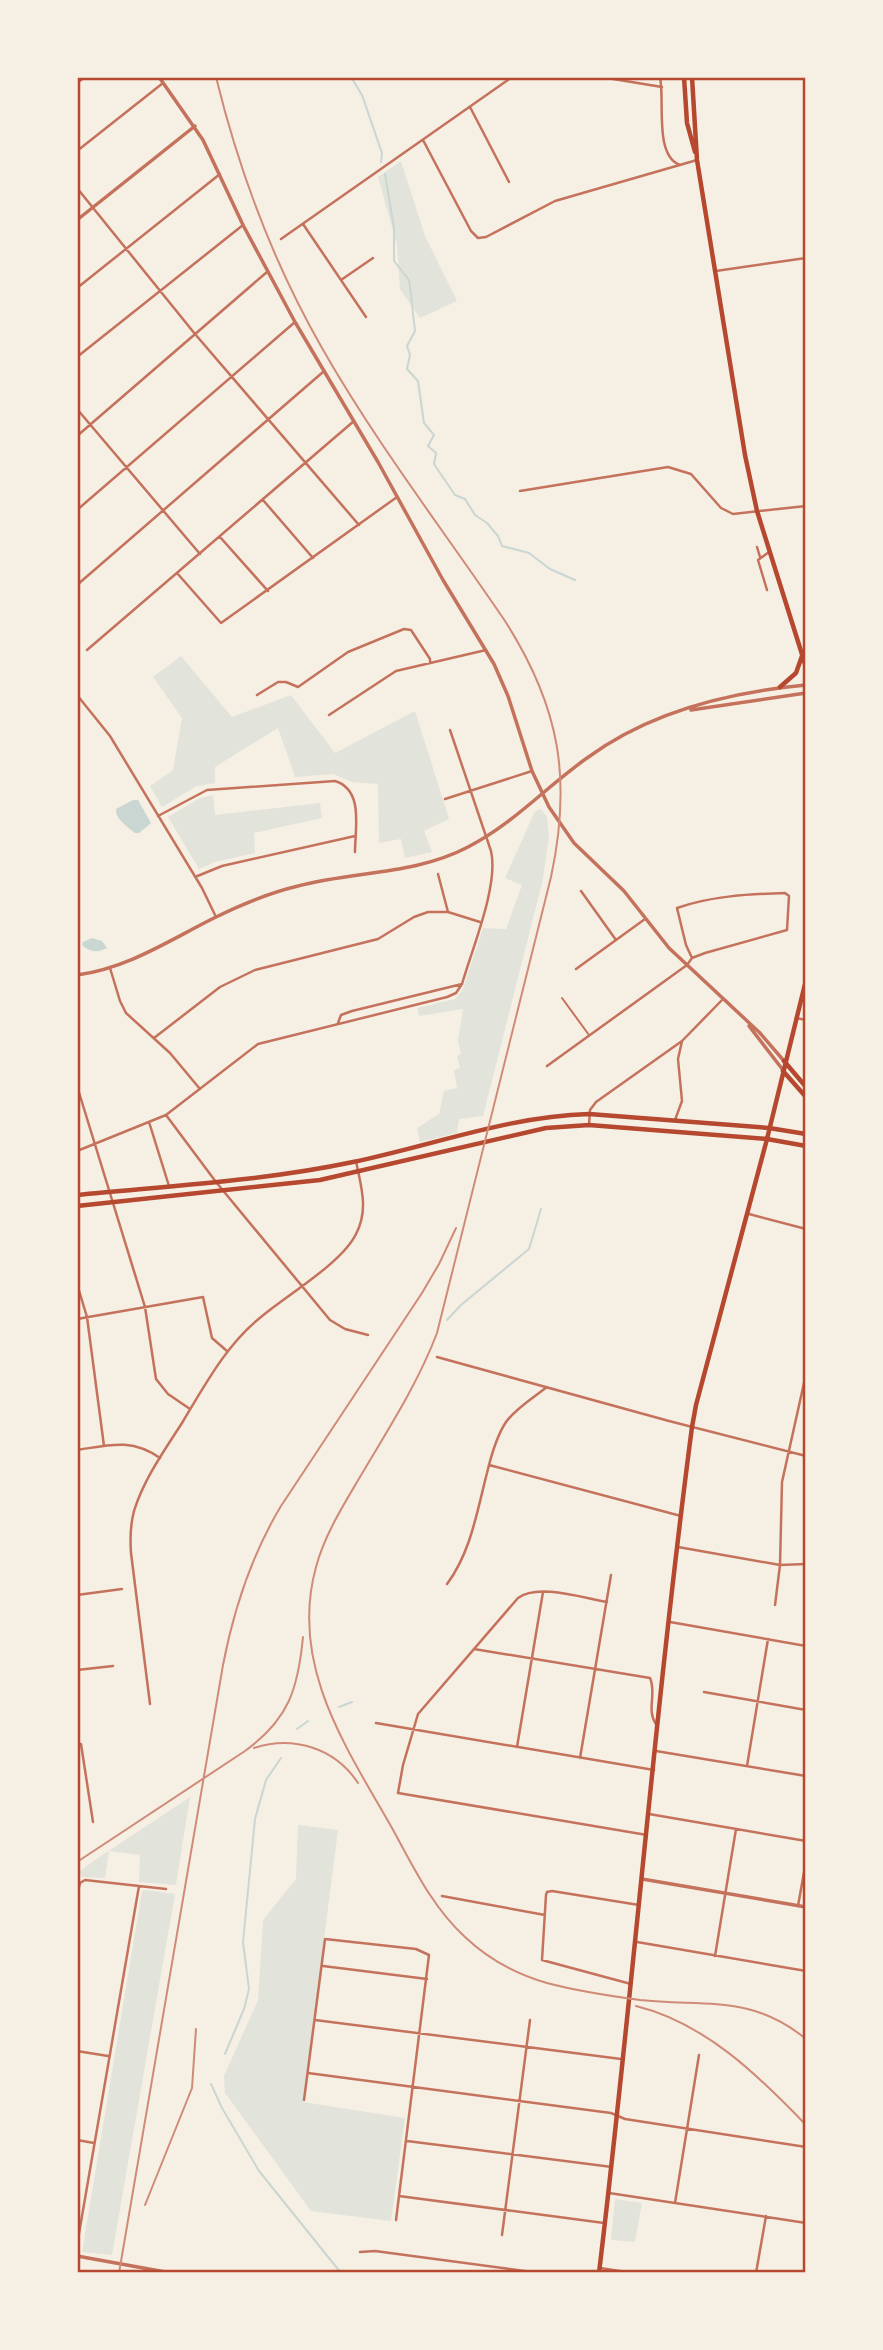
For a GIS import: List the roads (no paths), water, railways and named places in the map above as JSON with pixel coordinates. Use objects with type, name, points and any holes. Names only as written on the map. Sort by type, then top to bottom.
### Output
[{"type":"main road","points":[[684,77],[687,123],[697,160]]},
{"type":"main road","points":[[692,77],[697,160],[743,444],[757,511],[806,667]]},
{"type":"main road","points":[[780,687],[796,673],[803,655]]},
{"type":"main road","points":[[600,2271],[692,1427],[806,980]]},
{"type":"main road","points":[[784,1061],[806,1087]]},
{"type":"main road","points":[[783,1070],[806,1097]]},
{"type":"main road","points":[[77,1195],[280,1175],[356,1161],[545,1117],[589,1114],[806,1133]]},
{"type":"main road","points":[[77,1206],[294,1184],[358,1172],[546,1128],[589,1125],[767,1139],[806,1146]]},
{"type":"street","points":[[77,83],[85,77]]},
{"type":"street","points":[[159,77],[195,126],[295,323],[486,650],[508,696],[532,771],[549,807],[574,843],[624,891],[645,919],[687,965],[769,1043],[784,1061]]},
{"type":"street","points":[[281,239],[512,77]]},
{"type":"street","points":[[601,77],[662,87]]},
{"type":"street","points":[[660,77],[664,145],[668,157],[680,165]]},
{"type":"street","points":[[77,151],[163,83]]},
{"type":"street","points":[[470,107],[509,182]]},
{"type":"street","points":[[77,219],[195,126]]},
{"type":"street","points":[[423,140],[471,231],[478,238],[486,237],[555,201],[697,160]]},
{"type":"street","points":[[77,288],[220,174]]},
{"type":"street","points":[[77,188],[159,291],[359,525]]},
{"type":"street","points":[[303,224],[366,317]]},
{"type":"street","points":[[77,357],[243,225]]},
{"type":"street","points":[[341,280],[373,258]]},
{"type":"street","points":[[715,271],[806,258]]},
{"type":"street","points":[[77,436],[267,272]]},
{"type":"street","points":[[77,510],[295,323]]},
{"type":"street","points":[[77,585],[323,372]]},
{"type":"street","points":[[77,409],[200,554]]},
{"type":"street","points":[[88,650],[354,421]]},
{"type":"street","points":[[520,491],[668,467],[691,474],[727,513],[806,506]]},
{"type":"street","points":[[177,573],[221,623],[397,497]]},
{"type":"street","points":[[263,500],[313,558]]},
{"type":"street","points":[[220,537],[268,591]]},
{"type":"street","points":[[757,547],[760,557],[758,563],[766,590]]},
{"type":"street","points":[[760,557],[770,552]]},
{"type":"street","points":[[257,695],[278,682],[298,687],[348,652],[404,629],[413,632],[430,663]]},
{"type":"street","points":[[329,715],[396,671],[486,650]]},
{"type":"street","points":[[77,975],[110,968],[149,953],[216,917],[298,886],[435,861],[485,838],[578,765],[629,731],[723,698],[806,685]]},
{"type":"street","points":[[685,710],[806,693]]},
{"type":"street","points":[[77,695],[110,736],[216,917]]},
{"type":"street","points":[[77,1151],[166,1115],[258,1044],[447,998],[456,993],[462,984],[493,876],[492,859],[450,730]]},
{"type":"street","points":[[445,799],[532,771]]},
{"type":"street","points":[[159,816],[207,790],[335,780],[349,789],[354,798],[355,852]]},
{"type":"street","points":[[195,877],[222,866],[355,836]]},
{"type":"street","points":[[438,874],[448,912]]},
{"type":"street","points":[[581,891],[617,940]]},
{"type":"street","points":[[547,1066],[687,965],[692,958],[787,930],[789,896],[785,893],[750,894],[677,908],[692,958]]},
{"type":"street","points":[[154,1038],[219,987],[243,974],[369,943],[387,936],[420,914],[448,912],[480,922]]},
{"type":"street","points":[[576,969],[645,919]]},
{"type":"street","points":[[110,968],[126,1013],[177,1061],[200,1089]]},
{"type":"street","points":[[338,1024],[341,1015],[352,1011],[462,984]]},
{"type":"street","points":[[589,1125],[589,1114],[596,1102],[682,1041],[723,999]]},
{"type":"street","points":[[796,1018],[806,1020]]},
{"type":"street","points":[[746,1021],[783,1070]]},
{"type":"street","points":[[675,1120],[682,1101],[678,1059],[682,1041]]},
{"type":"street","points":[[77,1086],[145,1307],[156,1378],[168,1395],[190,1409]]},
{"type":"street","points":[[166,1115],[216,1182],[334,1324],[368,1335]]},
{"type":"street","points":[[149,1122],[169,1186]]},
{"type":"street","points":[[150,1704],[130,1529],[144,1487],[227,1351],[253,1323],[341,1254],[356,1236],[364,1206],[356,1161]]},
{"type":"street","points":[[746,1213],[806,1229]]},
{"type":"street","points":[[77,1284],[87,1317],[104,1446]]},
{"type":"street","points":[[77,1319],[202,1297],[212,1338],[227,1351]]},
{"type":"street","points":[[438,1357],[806,1456]]},
{"type":"street","points":[[775,1605],[780,1565],[780,1495],[787,1450],[806,1374]]},
{"type":"street","points":[[447,1584],[465,1552],[489,1465],[506,1422],[547,1387]]},
{"type":"street","points":[[77,1450],[133,1445],[145,1448],[160,1458]]},
{"type":"street","points":[[489,1465],[681,1516]]},
{"type":"street","points":[[678,1547],[780,1565],[806,1564]]},
{"type":"street","points":[[580,1758],[611,1575]]},
{"type":"street","points":[[77,1595],[122,1589]]},
{"type":"street","points":[[607,1602],[543,1591],[526,1592],[518,1598],[421,1710],[403,1765],[398,1793],[647,1835]]},
{"type":"street","points":[[517,1747],[543,1591]]},
{"type":"street","points":[[670,1622],[806,1646]]},
{"type":"street","points":[[747,1766],[768,1639]]},
{"type":"street","points":[[474,1649],[650,1678],[653,1685],[651,1717],[658,1727]]},
{"type":"street","points":[[77,1670],[113,1666]]},
{"type":"street","points":[[704,1692],[806,1710]]},
{"type":"street","points":[[376,1723],[654,1770]]},
{"type":"street","points":[[79,1744],[93,1822]]},
{"type":"street","points":[[656,1751],[806,1776]]},
{"type":"street","points":[[649,1814],[806,1841]]},
{"type":"street","points":[[715,1956],[736,1829]]},
{"type":"street","points":[[798,1906],[806,1861]]},
{"type":"street","points":[[642,1880],[806,1907]]},
{"type":"street","points":[[77,1895],[81,1882],[166,1889]]},
{"type":"street","points":[[77,2245],[139,1886]]},
{"type":"street","points":[[631,1985],[542,1960],[547,1892],[639,1905]]},
{"type":"street","points":[[443,1896],[545,1915]]},
{"type":"street","points":[[304,2100],[325,1938],[416,1949],[429,1955],[396,2220]]},
{"type":"street","points":[[636,1942],[806,1971]]},
{"type":"street","points":[[322,1966],[427,1979]]},
{"type":"street","points":[[314,2020],[625,2059]]},
{"type":"street","points":[[502,2235],[530,2020]]},
{"type":"street","points":[[77,2052],[109,2056]]},
{"type":"street","points":[[675,2203],[699,2054]]},
{"type":"street","points":[[307,2073],[618,2115],[625,2119],[806,2147]]},
{"type":"street","points":[[77,2140],[94,2143]]},
{"type":"street","points":[[406,2141],[612,2167]]},
{"type":"street","points":[[609,2193],[806,2223]]},
{"type":"street","points":[[399,2196],[605,2223]]},
{"type":"street","points":[[756,2273],[766,2216]]},
{"type":"street","points":[[360,2252],[375,2251],[539,2273]]},
{"type":"street","points":[[77,2256],[171,2273]]},
{"type":"street","points":[[600,2271],[633,2273]]},
{"type":"lane","points":[[562,998],[589,1036]]},
{"type":"waterway","points":[[351,77],[362,95],[382,153],[381,162]]},
{"type":"waterway","points":[[385,174],[394,228],[394,261],[409,280],[415,331],[407,346],[410,355],[407,369],[418,381],[424,423],[434,435],[428,446],[436,453],[434,464],[455,495],[465,499],[475,515],[487,523],[498,536],[502,546],[529,553],[550,569],[575,580]]},
{"type":"waterway","points":[[447,1320],[461,1305],[529,1249],[541,1209]]},
{"type":"waterway","points":[[339,1707],[352,1702]]},
{"type":"waterway","points":[[297,1729],[308,1721]]},
{"type":"waterway","points":[[225,2054],[244,2009],[249,1989],[243,1942],[255,1819],[266,1780],[281,1758]]},
{"type":"waterway","points":[[211,2084],[259,2171],[341,2273]]},
{"type":"railway","points":[[216,77],[247,182],[288,283],[322,348],[365,418],[505,621],[524,653],[549,714],[560,776],[560,808],[551,877],[437,1333],[410,1391],[339,1513],[319,1556],[310,1603],[310,1638],[316,1671],[341,1736],[424,1886],[453,1925],[483,1952],[524,1975],[570,1988],[640,2000],[727,2005],[746,2009],[766,2015],[806,2039]]},
{"type":"railway","points":[[119,2273],[223,1665],[238,1603],[252,1563],[281,1506],[422,1293],[456,1228]]},
{"type":"railway","points":[[77,1862],[260,1739],[289,1702],[298,1672],[303,1637]]},
{"type":"railway","points":[[254,1748],[283,1743],[312,1748],[338,1761],[358,1783]]},
{"type":"railway","points":[[636,2006],[685,2025],[729,2053],[806,2125]]},
{"type":"railway","points":[[145,2205],[192,2088],[196,2029]]}]
